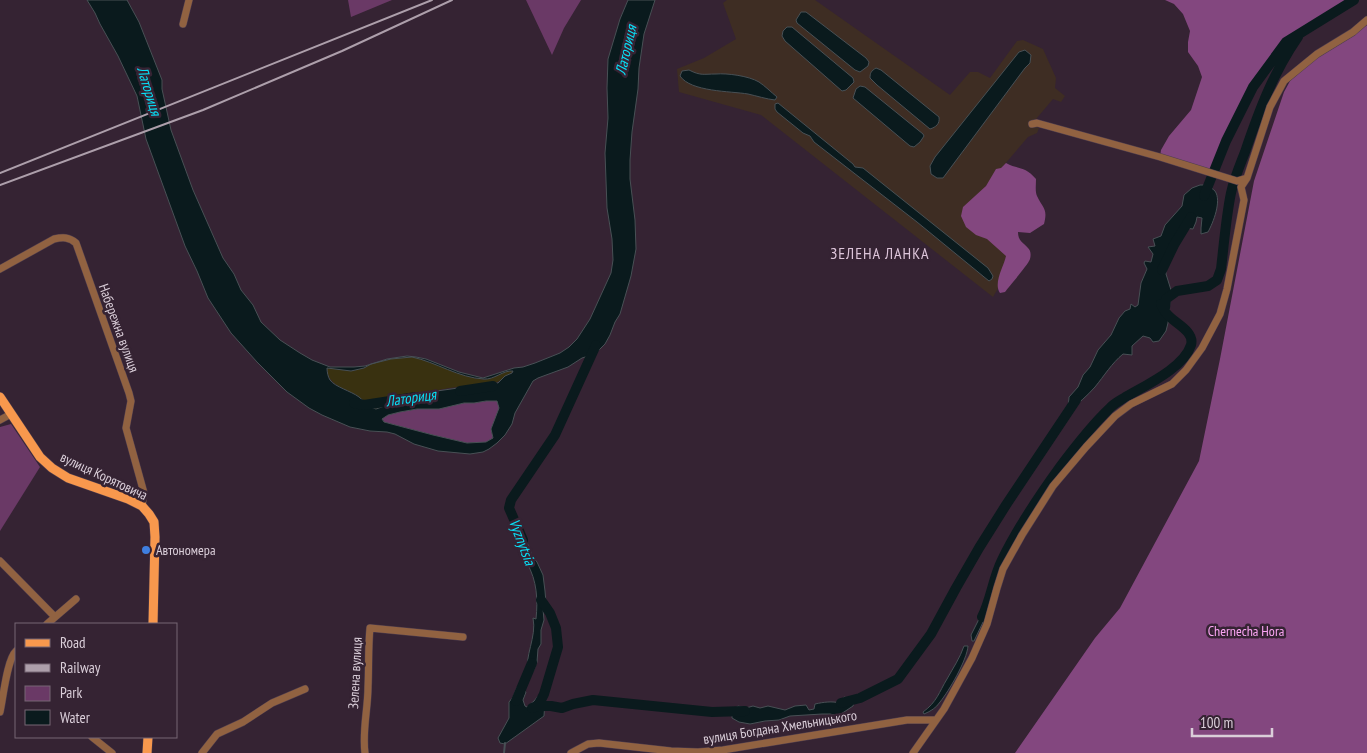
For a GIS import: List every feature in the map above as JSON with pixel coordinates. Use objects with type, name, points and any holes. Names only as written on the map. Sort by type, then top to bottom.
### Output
[{"type":"main road","name":"вулиця Корятовича","points":[[0,398],[40,457],[52,468],[68,478],[128,499],[142,506],[149,514],[154,522],[155,538],[153,623]]},
{"type":"main road","points":[[147,753],[148,738]]},
{"type":"street","points":[[183,24],[189,0]]},
{"type":"street","points":[[914,753],[944,709],[979,643],[987,624],[1003,570],[1053,486],[1115,416],[1131,404],[1172,384],[1186,370],[1200,350],[1220,314],[1227,289],[1244,200],[1241,187],[1247,178],[1270,107],[1284,81],[1317,54],[1353,32],[1367,20]]},
{"type":"street","points":[[1032,124],[1046,125],[1237,181],[1247,178]]},
{"type":"street","name":"Набережна вулиця","points":[[0,269],[54,239],[63,237],[71,239],[76,243],[129,393],[131,401],[126,428],[144,493],[142,506]]},
{"type":"street","points":[[0,420],[11,414]]},
{"type":"street","points":[[0,561],[55,617]]},
{"type":"street","points":[[48,623],[76,599]]},
{"type":"street","name":"Зелена вулиця","points":[[365,753],[370,628],[463,636]]},
{"type":"street","points":[[0,712],[15,656]]},
{"type":"street","points":[[202,753],[217,734],[243,722],[272,703],[305,689]]},
{"type":"street","name":"вулиця Богдана Хмельницького","points":[[571,753],[588,744],[599,743],[685,752],[716,751],[907,720],[935,720]]},
{"type":"street","points":[[93,738],[112,753]]},
{"type":"shaded area","points":[[727,0],[815,0],[950,95],[970,72],[978,72],[990,78],[1017,41],[1023,40],[1043,49],[1056,78],[1055,88],[1065,96],[1061,102],[1053,99],[1031,125],[1039,128],[1037,133],[1028,137],[963,213],[1016,257],[993,297],[761,115],[679,92],[677,69],[704,58],[736,39],[723,3]]},
{"type":"green space","points":[[348,0],[392,0],[351,17]]},
{"type":"green space","points":[[526,0],[581,0],[564,28],[552,55]]},
{"type":"green space","points":[[1165,0],[1354,0],[1286,42],[1253,87],[1226,141],[1214,171],[1160,157],[1161,150],[1169,136],[1191,110],[1202,77],[1198,66],[1188,52],[1190,31],[1183,14],[1174,4]]},
{"type":"green space","name":"Chernecha Hora","points":[[1367,25],[1367,753],[1015,753],[1095,638],[1120,608],[1199,461],[1254,181],[1284,92],[1290,81],[1317,57]]},
{"type":"green space","points":[[1006,163],[1025,170],[1036,179],[1036,194],[1045,215],[1044,224],[1030,233],[1018,232],[1020,239],[1030,250],[1030,259],[1005,292],[1000,293],[998,280],[1006,256],[987,239],[976,235],[966,227],[961,216],[963,207],[986,186],[996,169],[1001,168]]},
{"type":"green space","points":[[498,401],[500,408],[491,429],[493,439],[486,442],[467,443],[384,422],[382,418],[417,409],[433,409]]},
{"type":"green space","points":[[11,424],[40,467],[0,531],[0,427]]},
{"type":"sand","points":[[412,357],[472,378],[488,379],[514,370],[502,379],[481,389],[476,390],[462,387],[438,390],[423,393],[376,409],[334,383],[327,373],[327,368],[352,371],[391,359]]},
{"type":"water","points":[[87,0],[127,0],[139,22],[162,80],[162,89],[171,130],[193,190],[223,258],[234,274],[241,290],[253,305],[261,322],[280,340],[312,360],[330,367],[354,367],[371,364],[351,371],[327,368],[327,371],[332,382],[376,409],[409,397],[430,392],[465,387],[476,390],[488,384],[498,383],[513,371],[484,379],[466,376],[412,357],[391,359],[372,364],[387,359],[407,356],[416,357],[483,378],[523,367],[560,353],[577,339],[590,319],[611,273],[613,260],[607,208],[605,153],[608,118],[608,59],[628,0],[655,0],[644,34],[632,132],[630,179],[636,249],[631,276],[620,314],[605,344],[595,354],[582,358],[568,367],[533,381],[505,435],[483,452],[470,454],[438,451],[414,444],[395,434],[350,427],[309,408],[287,392],[257,362],[231,333],[208,298],[185,246],[146,139],[137,96]],"holes":[[[497,401],[499,408],[491,429],[493,438],[486,442],[467,443],[384,422],[382,419],[388,415],[417,409],[439,409],[464,403]]]},
{"type":"water","points":[[801,12],[806,12],[866,58],[869,62],[868,66],[860,72],[855,70],[797,23],[796,20]]},
{"type":"water","points":[[787,27],[792,27],[853,78],[854,82],[846,90],[842,91],[785,41],[782,36],[783,31]]},
{"type":"water","points":[[1025,50],[1031,55],[1030,63],[943,178],[937,178],[931,174],[930,166],[935,157],[1019,52]]},
{"type":"water","points":[[876,68],[939,117],[937,125],[930,129],[877,85],[870,78],[871,72]]},
{"type":"water","points":[[689,70],[699,74],[726,74],[750,78],[759,82],[777,97],[775,100],[748,94],[702,88],[685,81],[680,76],[682,71]]},
{"type":"water","points":[[860,86],[865,87],[923,134],[924,136],[920,142],[914,147],[910,146],[853,98],[856,89]]},
{"type":"water","points":[[778,103],[855,167],[863,168],[988,268],[993,276],[992,279],[989,281],[814,142],[810,136],[803,133],[777,112],[775,104]]},
{"type":"water","points":[[1208,185],[1215,191],[1218,200],[1216,212],[1208,232],[1201,234],[1202,218],[1197,217],[1193,229],[1184,228],[1166,261],[1166,274],[1171,290],[1166,331],[1159,341],[1153,342],[1150,338],[1143,336],[1132,346],[1132,355],[1123,354],[1092,390],[1068,411],[1069,397],[1078,387],[1098,350],[1111,335],[1119,318],[1125,311],[1130,309],[1131,304],[1135,307],[1138,305],[1141,283],[1147,269],[1144,263],[1145,261],[1151,262],[1153,254],[1148,247],[1155,246],[1153,239],[1161,236],[1165,225],[1182,206],[1184,195],[1192,188]]},
{"type":"water","points":[[518,523],[524,533],[525,541],[529,546],[532,556],[543,575],[546,603],[543,609],[544,620],[537,662],[533,672],[528,674],[527,667],[534,625],[533,618],[536,619],[537,597],[535,583],[527,563],[528,556],[517,536]]},
{"type":"water","points":[[986,605],[985,618],[974,641],[972,641],[971,635]]},
{"type":"water","points":[[964,646],[968,646],[967,652],[953,683],[937,706],[924,714],[923,712],[937,697]]},
{"type":"water","points":[[517,687],[526,692],[523,700],[527,707],[538,696],[545,698],[544,716],[505,744],[500,743],[498,738],[509,718],[509,702]]},
{"type":"water","points":[[844,697],[855,700],[853,706],[838,716],[822,714],[790,716],[779,720],[750,724],[739,722],[732,718],[732,711],[738,706],[760,708],[768,706],[785,710],[795,706],[806,705],[809,710],[814,709],[815,704],[840,703]]},
{"type":"waterway","points":[[1204,196],[1226,141],[1253,87],[1286,42],[1354,0]]},
{"type":"waterway","points":[[1165,308],[1166,299],[1177,291],[1208,286],[1217,280],[1221,269],[1228,211],[1235,177],[1267,93],[1281,64],[1298,37]]},
{"type":"waterway","points":[[1162,270],[1191,217]]},
{"type":"waterway","points":[[982,617],[999,567],[1008,548],[1037,500],[1071,452],[1112,406],[1172,369],[1187,353],[1191,345],[1190,336],[1187,331],[1165,312],[1161,304]]},
{"type":"waterway","name":"Vyznytsia","points":[[523,540],[509,508],[511,500],[555,435],[596,345]]},
{"type":"waterway","name":"Латориця","points":[[460,391],[493,386]]},
{"type":"waterway","name":"Латориця","points":[[354,403],[364,405],[416,397]]},
{"type":"waterway","points":[[841,703],[860,698],[898,679],[931,634],[979,548],[1076,400]]},
{"type":"waterway","points":[[538,706],[544,694],[558,647],[556,628],[550,613],[541,600]]},
{"type":"waterway","name":"Vyznytsia","points":[[516,701],[532,663]]},
{"type":"waterway","points":[[532,708],[538,706],[562,708],[593,700],[712,712],[745,711]]},
{"type":"waterway","points":[[504,753],[505,743]]},
{"type":"railway","points":[[0,173],[432,0]]},
{"type":"railway","points":[[0,185],[203,110],[342,51],[452,0]]},
{"type":"place","name":"Автономера","points":[[146,550]]},
{"type":"district","name":"ЗЕЛЕНА ЛАНКА","points":[[880,253]]}]
